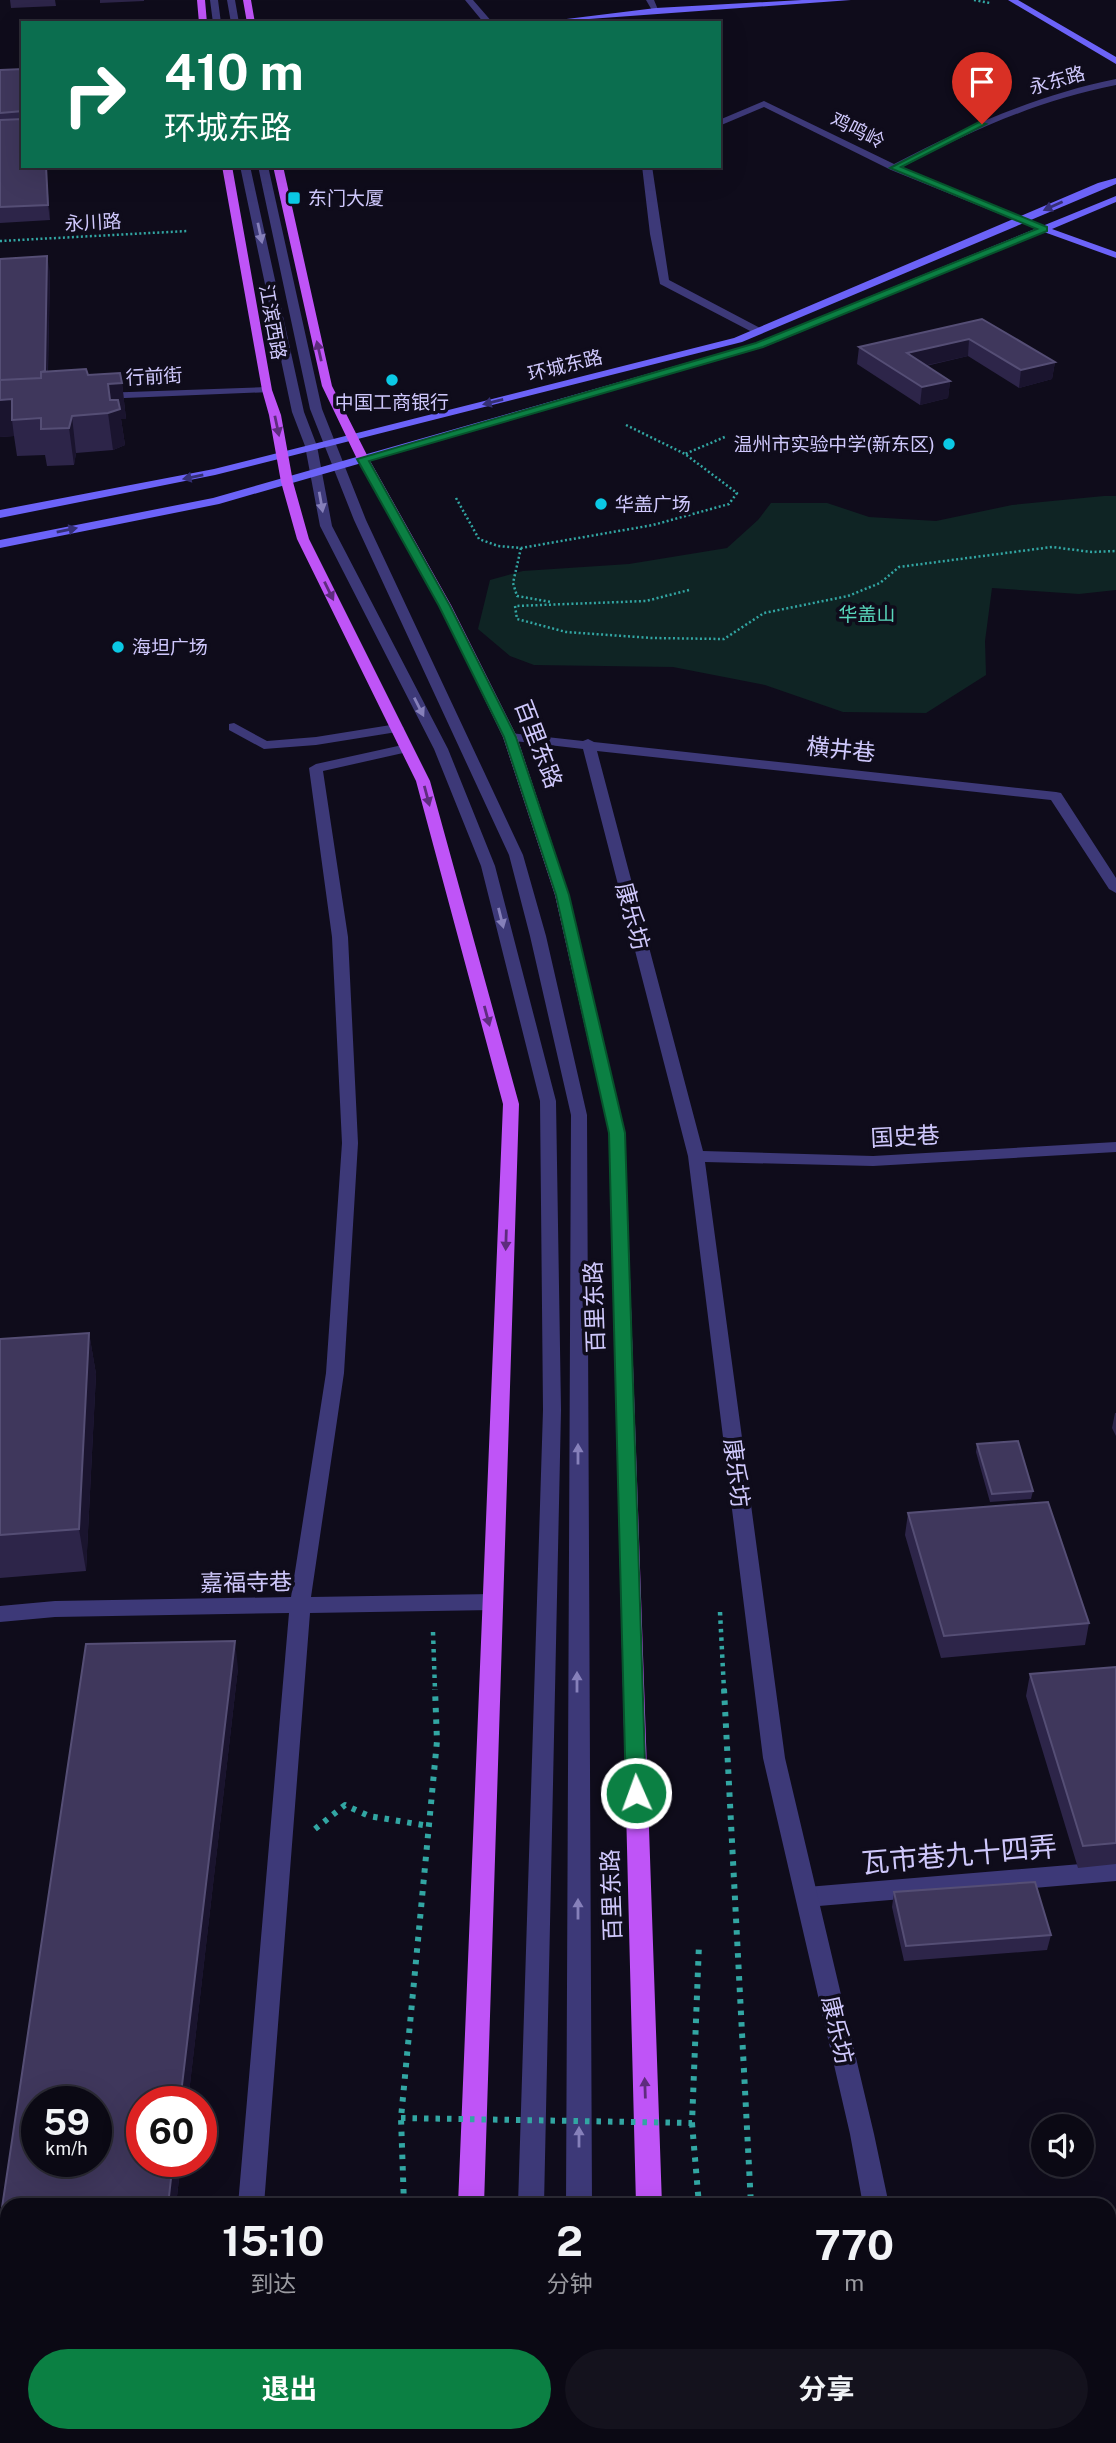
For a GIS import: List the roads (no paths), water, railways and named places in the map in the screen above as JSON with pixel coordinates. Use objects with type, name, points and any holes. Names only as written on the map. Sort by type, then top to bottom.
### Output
[{"type":"main road","points":[[201,0],[203,21]]},
{"type":"main road","points":[[247,0],[251,21]]},
{"type":"main road","points":[[556,21],[656,10],[847,0]]},
{"type":"main road","points":[[1012,0],[1116,61]]},
{"type":"main road","name":"江滨西路","points":[[228,168],[267,390],[287,482]]},
{"type":"main road","name":"江滨西路","points":[[278,168],[327,386],[363,459]]},
{"type":"main road","name":"环城东路","points":[[0,514],[215,472],[724,344],[1116,181]]},
{"type":"main road","name":"环城东路","points":[[0,544],[215,501],[760,345],[1116,200]]},
{"type":"main road","points":[[1022,220],[1116,255]]},
{"type":"main road","name":"百里东路","points":[[363,459],[445,606],[510,737],[562,895],[617,1133],[649,2198]]},
{"type":"main road","points":[[287,482],[303,539],[423,781],[511,1104],[471,2198]]},
{"type":"street","points":[[214,0],[217,21]]},
{"type":"street","points":[[231,0],[235,21]]},
{"type":"street","points":[[469,0],[487,21]]},
{"type":"street","points":[[650,0],[656,10]]},
{"type":"street","name":"永东路","points":[[894,168],[958,134],[1045,99],[1116,82]]},
{"type":"street","name":"鸡鸣岭","points":[[721,122],[764,104],[894,168],[1022,220]]},
{"type":"street","points":[[245,168],[298,412],[311,446],[326,526],[441,749],[488,866],[548,1101],[552,1410],[531,2198]]},
{"type":"street","points":[[263,168],[316,409],[360,520],[516,855],[538,936],[579,1115],[579,2198]]},
{"type":"street","points":[[647,168],[664,282],[758,331]]},
{"type":"street","name":"行前街","points":[[94,397],[267,390]]},
{"type":"street","points":[[234,727],[264,745],[316,741],[397,728]]},
{"type":"street","name":"横井巷","points":[[510,737],[588,743],[1056,796],[1116,889]]},
{"type":"street","name":"康乐坊","points":[[588,743],[696,1156],[774,1758],[875,2198]]},
{"type":"street","points":[[252,2198],[300,1605],[335,1373],[350,1143],[340,937],[316,768],[407,748]]},
{"type":"street","name":"国史巷","points":[[696,1156],[873,1161],[1116,1147]]},
{"type":"street","name":"嘉福寺巷","points":[[0,1614],[55,1609],[493,1602]]},
{"type":"street","name":"瓦市巷九十四弄","points":[[807,1897],[1116,1871]]},
{"type":"place","name":"东门大厦","points":[[294,198]]},
{"type":"place","name":"中国工商银行","points":[[392,380]]},
{"type":"place","name":"温州市实验中学(新东区)","points":[[949,444]]},
{"type":"place","name":"华盖广场","points":[[601,504]]},
{"type":"place","name":"海坦广场","points":[[118,647]]},
{"type":"park label","name":"华盖山","points":[[867,614]]}]
